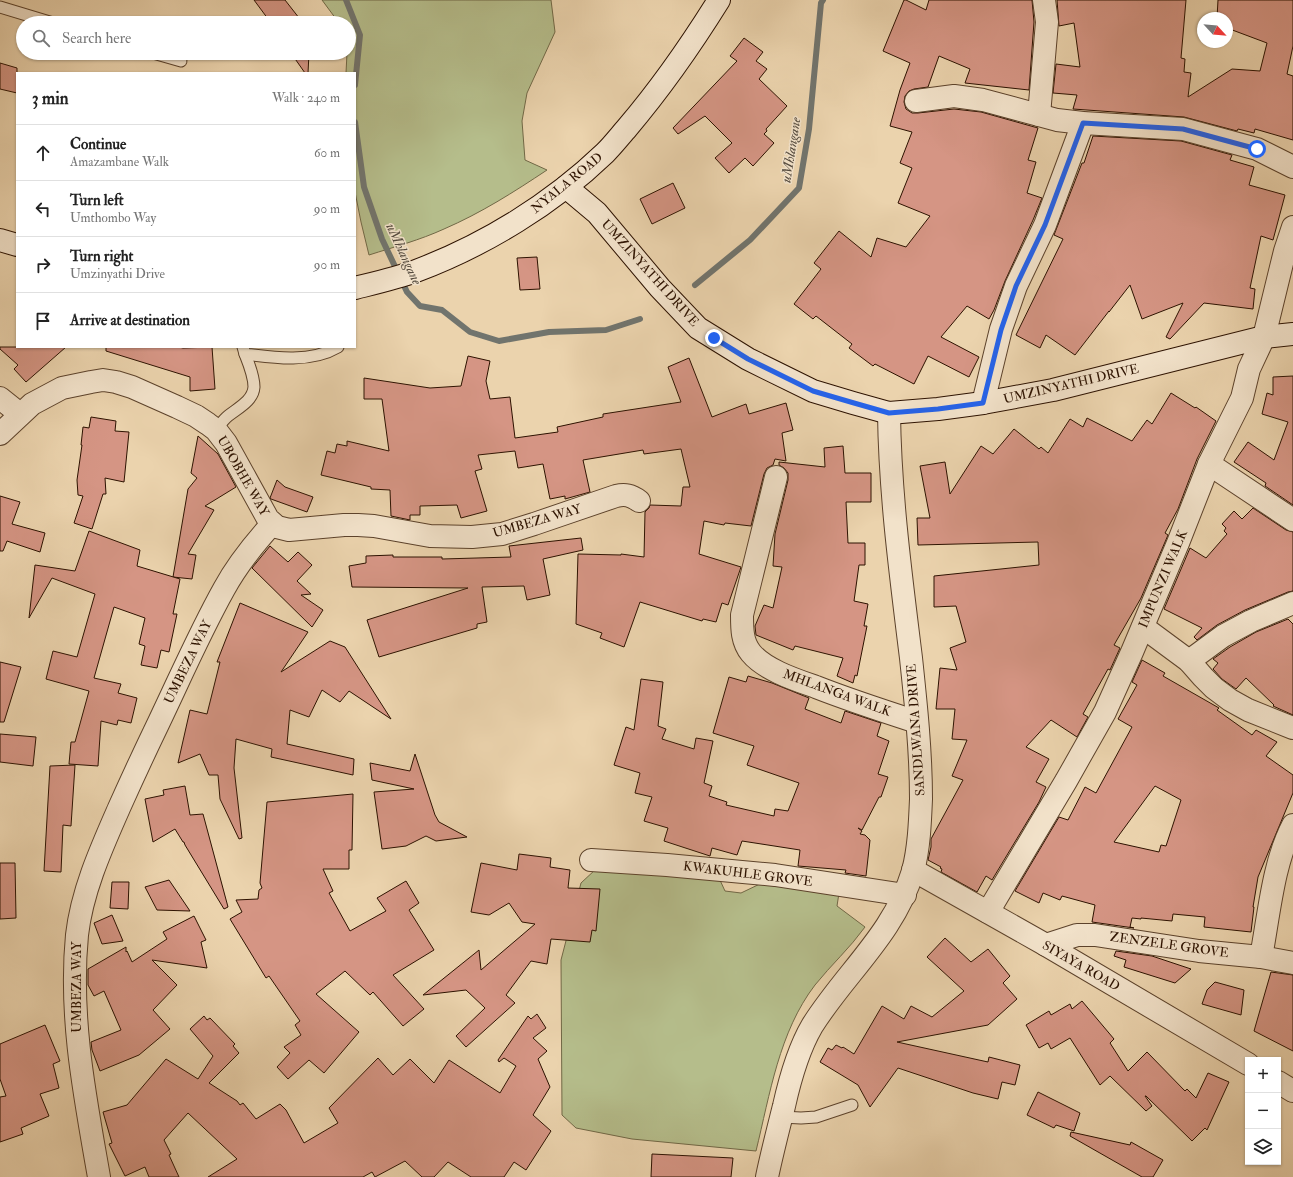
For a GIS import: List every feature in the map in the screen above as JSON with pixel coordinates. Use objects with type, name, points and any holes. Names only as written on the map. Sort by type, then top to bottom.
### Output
[{"type":"street","name":"NYALA ROAD","points":[[363,286],[415,271],[489,238],[523,218],[566,187],[606,152],[645,106],[690,46],[718,0]]},
{"type":"street","points":[[1039,115],[1047,22],[1044,0]]},
{"type":"street","points":[[916,101],[954,96],[983,100],[1057,120],[1183,129],[1257,149],[1293,167]]},
{"type":"street","points":[[983,403],[1001,330],[1016,286],[1045,225],[1083,123]]},
{"type":"street","name":"UMZINYATHI DRIVE","points":[[566,187],[597,213],[636,261],[698,328],[748,359],[813,391],[889,413],[938,409],[983,403],[1053,390],[1264,337],[1293,334]]},
{"type":"street","name":"IMPUNZI WALK","points":[[988,912],[1105,712],[1143,627],[1209,464],[1242,398],[1249,369],[1264,337],[1285,251],[1293,227]]},
{"type":"street","points":[[0,240],[16,244]]},
{"type":"street","name":"UBOBHE WAY","points":[[0,434],[32,404],[62,388],[76,384],[103,380],[132,387],[196,416],[216,430],[226,443],[262,510],[272,524]]},
{"type":"street","points":[[0,398],[20,414]]},
{"type":"street","name":"SANDLWANA DRIVE","points":[[767,1177],[789,1085],[798,1057],[811,1029],[834,994],[878,940],[893,917],[905,895],[913,870],[918,844],[921,767],[898,551],[889,413]]},
{"type":"street","points":[[1209,464],[1293,520]]},
{"type":"street","name":"MHLANGA WALK","points":[[776,477],[742,615],[743,638],[747,646],[752,654],[764,664],[783,674],[850,700],[917,722]]},
{"type":"street","name":"UMBEZA WAY","points":[[99,1177],[82,1073],[77,1032],[75,965],[77,933],[82,906],[98,857],[112,822],[141,759],[224,588],[255,544],[272,524],[289,530],[358,525],[374,526],[430,536],[472,537],[502,534],[624,494],[630,495],[639,501]]},
{"type":"street","points":[[1189,662],[1223,636],[1251,620],[1293,603]]},
{"type":"street","points":[[1143,627],[1189,662],[1214,688],[1230,700],[1248,710],[1293,728]]},
{"type":"street","points":[[1261,957],[1278,865],[1293,825]]},
{"type":"street","name":"KWAKUHLE GROVE","points":[[591,860],[775,875],[905,895]]},
{"type":"street","name":"SIYAYA ROAD","points":[[913,870],[1046,945],[1245,1062]]},
{"type":"street","name":"ZENZELE GROVE","points":[[1046,945],[1077,935],[1095,935],[1198,951],[1261,957],[1293,962]]},
{"type":"street","points":[[1281,1084],[1293,1092]]},
{"type":"lane","points":[[0,7],[30,16]]},
{"type":"lane","points":[[216,430],[227,417],[252,396],[253,380],[244,350],[288,358],[318,355],[336,348]]},
{"type":"lane","points":[[781,1117],[816,1117],[852,1105]]},
{"type":"green space","points":[[322,0],[551,0],[555,32],[527,93],[522,121],[525,160],[547,170],[497,202],[458,223],[426,237],[369,255],[356,197],[356,72],[346,72],[347,60],[356,60],[356,16],[334,16]]},
{"type":"green space","points":[[596,869],[719,878],[725,891],[741,893],[764,882],[839,893],[837,906],[865,927],[815,985],[803,1003],[793,1023],[777,1064],[756,1151],[632,1139],[576,1128],[562,1115],[561,960],[581,883]]},
{"type":"building","points":[[254,0],[285,0],[298,16],[266,16]]},
{"type":"building","points":[[904,0],[926,10],[929,0],[1032,0],[1034,22],[1029,90],[965,83],[970,69],[939,56],[928,87],[909,91],[905,96],[904,102],[906,109],[912,113],[954,109],[981,112],[1038,128],[1028,160],[1036,162],[1027,193],[1042,198],[989,319],[967,306],[941,337],[979,357],[969,377],[928,356],[914,384],[875,364],[873,366],[849,348],[852,344],[816,316],[813,319],[794,304],[821,269],[814,263],[839,231],[871,257],[877,238],[906,247],[930,216],[898,203],[912,168],[900,163],[912,132],[890,126],[900,90],[910,63],[883,51]]},
{"type":"building","points":[[1057,0],[1186,0],[1181,58],[1185,59],[1184,72],[1191,73],[1188,97],[1232,69],[1260,71],[1267,43],[1233,30],[1233,12],[1217,12],[1218,0],[1293,0],[1293,46],[1287,74],[1293,76],[1293,140],[1255,129],[1254,133],[1238,129],[1237,131],[1184,117],[1073,109],[1077,95],[1053,93],[1056,64],[1080,67],[1074,23],[1059,26]]},
{"type":"building","points":[[744,38],[763,52],[756,61],[767,69],[759,79],[787,106],[766,129],[767,131],[764,134],[774,143],[753,166],[745,158],[729,173],[715,158],[732,143],[705,116],[678,134],[673,128],[737,61],[730,56]]},
{"type":"building","points":[[296,60],[309,60],[308,72],[304,72]]},
{"type":"building","points":[[0,63],[17,68],[16,93],[0,89]]},
{"type":"building","points":[[1093,136],[1181,141],[1232,155],[1230,160],[1254,167],[1249,185],[1285,195],[1273,240],[1261,236],[1250,288],[1255,289],[1253,309],[1204,303],[1170,339],[1166,337],[1183,303],[1142,319],[1130,285],[1075,355],[1046,335],[1040,348],[1016,335],[1063,239],[1054,235],[1082,163],[1084,163]]},
{"type":"building","points":[[673,183],[685,208],[652,224],[640,199]]},
{"type":"building","points":[[537,257],[540,289],[520,290],[517,258]]},
{"type":"building","points":[[0,347],[65,348],[26,382],[14,369],[18,365],[0,349]]},
{"type":"building","points":[[106,348],[212,348],[215,389],[190,391],[190,377],[106,351]]},
{"type":"building","points":[[468,356],[490,361],[486,381],[490,399],[510,397],[515,438],[558,432],[557,427],[603,417],[603,414],[681,402],[668,367],[689,358],[712,417],[746,404],[749,414],[786,403],[793,430],[782,433],[786,461],[775,459],[773,465],[767,468],[764,474],[751,526],[725,523],[724,525],[704,521],[699,554],[741,567],[728,605],[722,603],[716,622],[703,619],[702,621],[640,602],[624,647],[600,638],[602,633],[576,624],[578,554],[621,554],[644,557],[645,512],[650,505],[681,506],[683,487],[690,487],[681,449],[644,454],[643,450],[583,460],[590,492],[565,499],[565,496],[550,499],[543,464],[518,468],[515,451],[478,455],[482,469],[475,471],[487,511],[461,518],[457,505],[420,506],[420,515],[410,515],[410,520],[391,516],[390,490],[371,489],[371,487],[321,475],[327,451],[335,453],[337,444],[347,446],[347,441],[389,451],[382,399],[364,399],[364,378],[430,388],[461,386]]},
{"type":"building","points":[[1293,376],[1293,505],[1265,486],[1266,483],[1234,462],[1248,442],[1274,460],[1288,422],[1262,414],[1267,393],[1273,395],[1273,377]]},
{"type":"building","points":[[1171,393],[1195,408],[1196,407],[1216,421],[1197,459],[1178,509],[1165,533],[1168,535],[1141,598],[1114,645],[1120,648],[1110,670],[1108,669],[1083,714],[1088,717],[1077,737],[1051,720],[1026,747],[1049,759],[1036,782],[1046,787],[1039,802],[992,880],[986,876],[977,892],[941,872],[941,867],[928,860],[931,839],[963,780],[952,776],[967,740],[952,739],[955,709],[936,709],[940,668],[957,670],[950,648],[966,642],[956,606],[934,607],[934,576],[1039,565],[1038,542],[918,545],[917,518],[930,518],[920,466],[945,462],[950,494],[981,446],[993,454],[1014,429],[1039,449],[1041,447],[1048,453],[1070,419],[1083,427],[1087,418],[1132,441],[1147,420],[1152,424]]},
{"type":"building","points":[[91,417],[116,421],[115,431],[129,432],[124,482],[105,478],[106,494],[103,494],[92,529],[74,523],[83,496],[78,495],[77,480],[83,427],[89,428]]},
{"type":"building","points":[[198,436],[218,454],[236,487],[205,506],[214,510],[188,554],[196,555],[192,579],[173,577],[188,489],[197,478],[191,473]]},
{"type":"building","points":[[843,446],[845,473],[871,473],[871,502],[846,502],[848,543],[865,543],[865,565],[859,565],[854,601],[868,604],[864,626],[867,626],[857,676],[855,675],[853,683],[837,676],[843,658],[795,646],[793,650],[756,635],[755,626],[764,605],[773,608],[782,567],[773,566],[775,534],[788,480],[788,473],[779,465],[779,462],[825,467],[824,448]]},
{"type":"building","points":[[277,480],[285,487],[313,497],[307,512],[270,498]]},
{"type":"building","points":[[0,496],[20,502],[12,524],[45,533],[40,552],[7,541],[3,551],[0,551]]},
{"type":"building","points":[[1253,508],[1286,530],[1293,532],[1293,591],[1245,610],[1217,625],[1197,640],[1194,637],[1202,628],[1164,609],[1190,548],[1206,558],[1227,534],[1224,531],[1226,528],[1222,524],[1234,511],[1242,519]]},
{"type":"building","points":[[89,531],[140,550],[137,566],[180,579],[173,614],[177,614],[169,652],[161,650],[157,668],[141,665],[145,646],[139,644],[145,618],[114,607],[94,678],[121,684],[118,693],[137,698],[131,723],[118,720],[117,725],[101,721],[98,766],[69,764],[71,742],[75,742],[89,691],[46,679],[53,651],[77,657],[95,594],[52,578],[29,618],[35,565],[75,571]]},
{"type":"building","points":[[581,538],[583,550],[543,559],[550,595],[527,600],[524,586],[482,587],[487,622],[477,624],[477,628],[379,657],[367,620],[468,588],[352,587],[349,566],[366,563],[366,556],[393,555],[393,557],[442,557],[442,559],[511,557],[509,546]]},
{"type":"building","points":[[270,546],[288,562],[298,552],[312,565],[297,581],[311,594],[301,595],[323,610],[312,627],[252,568]]},
{"type":"building","points":[[240,603],[308,632],[281,672],[330,641],[345,647],[391,719],[349,691],[340,702],[322,690],[309,717],[290,710],[287,744],[354,759],[353,775],[271,757],[272,749],[236,739],[234,768],[242,838],[239,839],[220,799],[218,775],[209,775],[200,754],[178,763],[190,710],[207,714],[220,662],[217,662]]},
{"type":"building","points":[[1288,619],[1293,624],[1293,715],[1273,706],[1274,705],[1246,678],[1236,689],[1222,679],[1213,669],[1218,663],[1213,659],[1230,647],[1256,632]]},
{"type":"building","points":[[1142,660],[1165,673],[1163,676],[1219,708],[1217,710],[1252,735],[1256,730],[1277,742],[1266,756],[1293,775],[1293,793],[1258,877],[1251,932],[1204,927],[1205,917],[1173,914],[1172,921],[1132,918],[1130,927],[1134,928],[1092,922],[1095,905],[1062,896],[1060,900],[1043,893],[1039,903],[1015,891],[1059,817],[1068,820],[1085,787],[1096,793],[1132,727],[1118,719],[1137,685],[1132,682]],"holes":[[[1155,786],[1181,800],[1166,846],[1161,845],[1159,852],[1114,842]]]},
{"type":"building","points":[[0,662],[21,667],[4,722],[0,722]]},
{"type":"building","points":[[748,676],[772,683],[809,698],[805,709],[841,723],[845,711],[881,723],[877,736],[889,741],[878,774],[888,777],[881,797],[879,797],[862,830],[858,828],[862,831],[860,834],[865,835],[870,840],[866,876],[845,873],[846,870],[798,866],[800,850],[742,841],[737,855],[712,848],[710,856],[664,841],[668,828],[644,821],[652,797],[635,793],[640,773],[614,765],[626,727],[634,730],[641,679],[663,682],[658,726],[666,729],[662,739],[694,749],[696,738],[713,741],[704,783],[712,786],[709,796],[727,802],[726,805],[774,816],[775,809],[788,811],[799,783],[747,765],[754,746],[713,733],[729,677],[746,682]]},
{"type":"building","points":[[0,734],[36,737],[33,766],[0,762]]},
{"type":"building","points":[[415,754],[435,815],[439,822],[467,837],[436,841],[426,836],[406,846],[382,849],[374,792],[414,789],[372,780],[370,763],[410,771]]},
{"type":"building","points":[[75,765],[71,826],[63,825],[61,872],[44,871],[50,766]]},
{"type":"building","points":[[185,786],[190,815],[203,814],[228,907],[224,909],[175,829],[153,842],[145,799],[164,795],[163,790]]},
{"type":"building","points":[[353,794],[352,850],[349,850],[349,869],[323,869],[333,891],[329,893],[350,931],[386,911],[377,898],[406,881],[419,903],[409,910],[434,950],[393,975],[424,1009],[403,1026],[373,992],[370,995],[345,971],[316,994],[359,1032],[324,1073],[309,1060],[288,1079],[277,1067],[290,1053],[284,1047],[301,1035],[295,1025],[300,1021],[269,976],[266,978],[230,919],[242,912],[236,900],[258,899],[259,890],[262,888],[260,883],[267,802]]},
{"type":"building","points":[[519,854],[551,858],[550,867],[570,870],[568,888],[600,889],[596,931],[592,930],[590,942],[551,939],[547,964],[531,961],[506,995],[515,1003],[466,1047],[456,1036],[485,1008],[466,990],[423,995],[479,950],[481,970],[535,924],[522,922],[509,903],[489,915],[471,912],[481,863],[517,870]]},
{"type":"building","points":[[0,863],[15,863],[16,918],[0,919]]},
{"type":"building","points":[[169,880],[190,911],[157,910],[145,887]]},
{"type":"building","points":[[112,882],[129,882],[128,909],[110,908]]},
{"type":"building","points":[[112,915],[123,941],[102,944],[94,923]]},
{"type":"building","points":[[194,916],[206,940],[201,942],[207,968],[152,960],[177,985],[153,1010],[170,1029],[139,1055],[100,1071],[92,1050],[91,1042],[121,1030],[104,991],[94,996],[88,985],[88,969],[126,947],[126,952],[127,951],[132,962],[167,939],[163,932]]},
{"type":"building","points":[[945,938],[971,962],[988,949],[1010,976],[1003,983],[1017,999],[988,1025],[897,1042],[988,1062],[989,1057],[1020,1065],[1015,1085],[1002,1082],[998,1099],[973,1093],[898,1068],[870,1107],[858,1085],[820,1062],[828,1048],[832,1050],[836,1045],[842,1048],[843,1047],[854,1054],[882,1006],[904,1019],[911,1006],[932,1017],[964,991],[927,957]]},
{"type":"building","points":[[1116,951],[1152,956],[1191,969],[1175,983],[1124,967],[1126,960],[1114,956]]},
{"type":"building","points":[[1271,972],[1293,975],[1293,1051],[1254,1031]]},
{"type":"building","points":[[1215,982],[1244,990],[1241,1015],[1202,1004],[1207,990]]},
{"type":"building","points":[[1082,1001],[1114,1039],[1110,1043],[1128,1071],[1147,1052],[1185,1091],[1187,1089],[1196,1098],[1208,1073],[1229,1082],[1207,1130],[1205,1128],[1192,1141],[1146,1096],[1152,1106],[1146,1111],[1110,1076],[1100,1085],[1070,1038],[1051,1049],[1048,1043],[1039,1048],[1026,1025],[1049,1011],[1051,1015],[1070,1004],[1072,1009]]},
{"type":"building","points":[[537,1014],[546,1028],[533,1038],[547,1051],[538,1059],[550,1087],[533,1115],[551,1131],[526,1170],[514,1162],[504,1177],[471,1177],[448,1162],[434,1177],[422,1177],[405,1161],[375,1177],[372,1172],[363,1177],[208,1177],[237,1159],[188,1113],[164,1140],[171,1154],[169,1155],[179,1177],[149,1177],[145,1167],[125,1176],[109,1144],[112,1143],[103,1112],[127,1105],[166,1059],[198,1079],[213,1056],[190,1029],[204,1016],[207,1020],[210,1018],[235,1044],[233,1046],[239,1053],[209,1083],[237,1101],[240,1105],[243,1103],[256,1119],[280,1104],[286,1110],[304,1143],[338,1123],[329,1108],[378,1058],[393,1075],[410,1059],[434,1083],[449,1060],[500,1093],[516,1066],[504,1058],[499,1062],[498,1060],[528,1016],[531,1019]]},
{"type":"building","points":[[45,1025],[60,1061],[53,1064],[59,1088],[40,1094],[49,1116],[21,1128],[23,1134],[0,1142],[0,1097],[6,1096],[0,1079],[0,1044]]},
{"type":"building","points":[[1038,1092],[1080,1113],[1074,1131],[1056,1125],[1054,1128],[1027,1115]]},
{"type":"building","points":[[1071,1132],[1130,1145],[1131,1142],[1163,1160],[1153,1177],[1142,1177],[1070,1136]]},
{"type":"building","points":[[652,1154],[733,1158],[731,1177],[651,1177]]},
{"type":"waterway","name":"uMhlangane","points":[[346,0],[352,16]]},
{"type":"waterway","name":"uMhlangane","points":[[695,285],[750,240],[799,188],[809,129],[821,3],[823,0]]},
{"type":"waterway","name":"uMhlangane","points":[[356,25],[360,35],[356,75]]},
{"type":"waterway","name":"uMhlangane","points":[[356,129],[364,187],[382,239],[407,292],[420,306],[442,310],[470,332],[499,341],[549,332],[606,330],[640,319]]},
{"type":"route","points":[[714,338],[748,359],[813,391],[889,413],[938,409],[983,403],[1001,330],[1016,286],[1045,225],[1083,123],[1183,129],[1257,149]]}]
